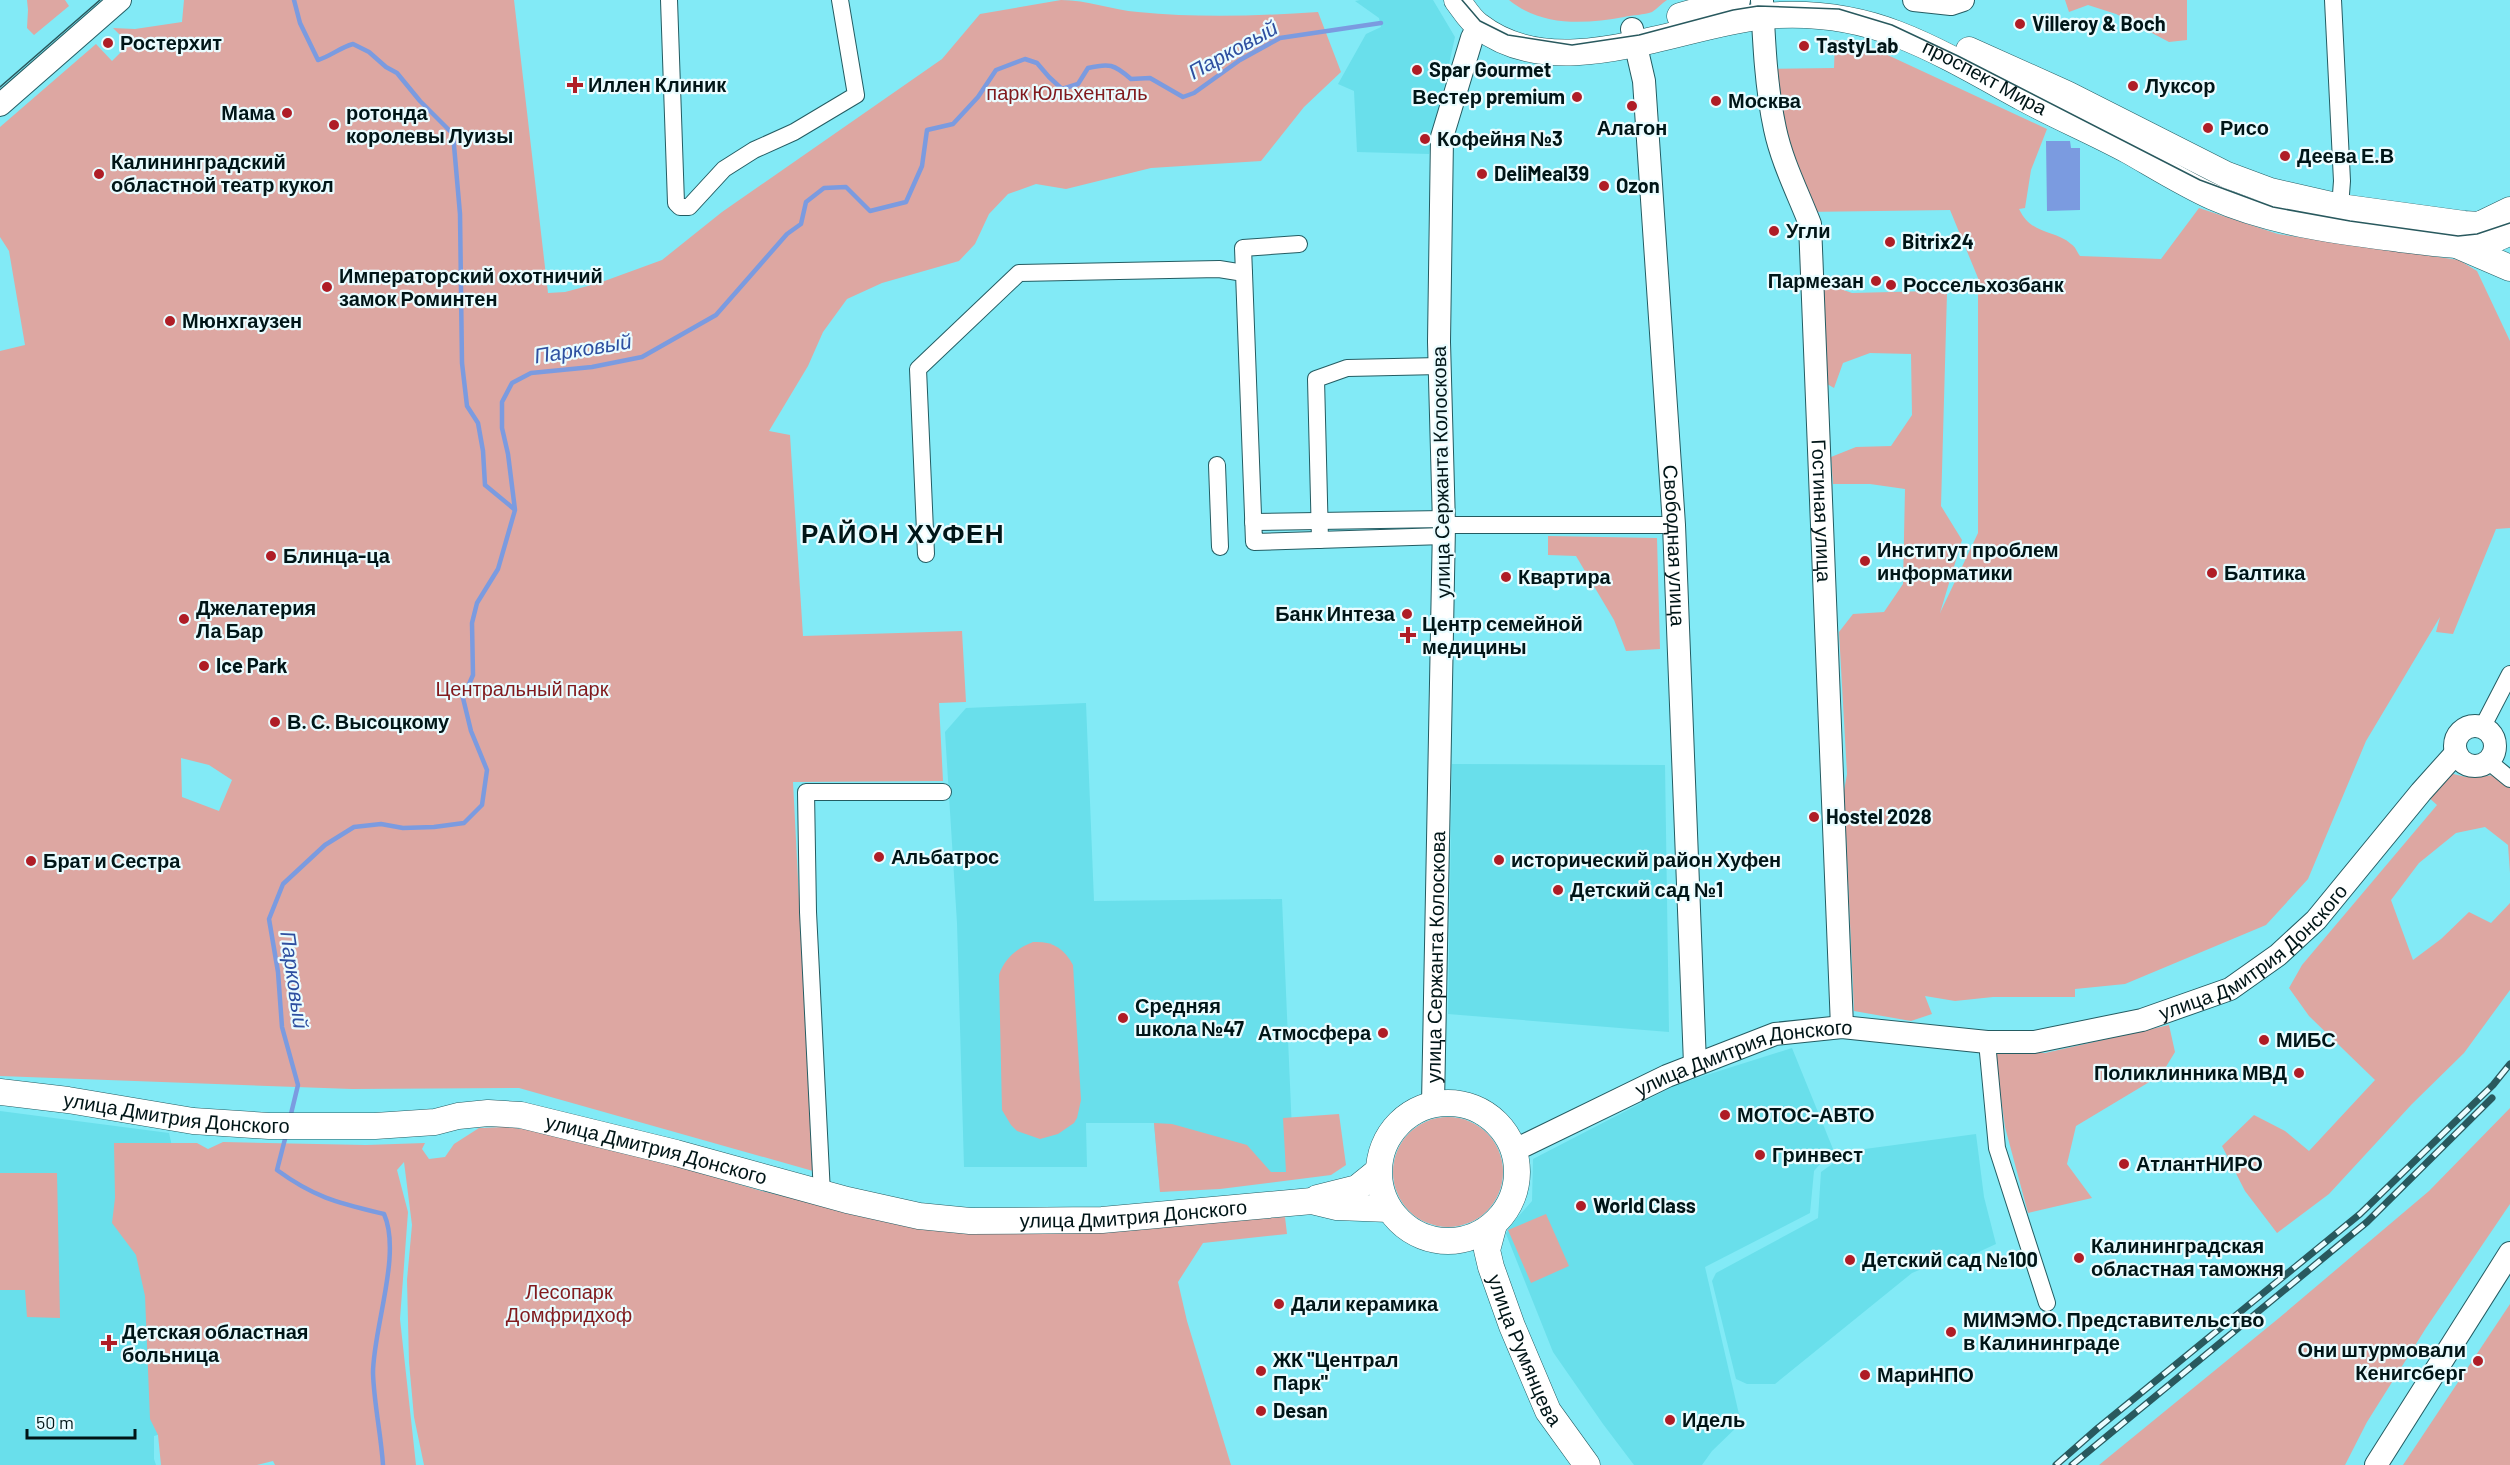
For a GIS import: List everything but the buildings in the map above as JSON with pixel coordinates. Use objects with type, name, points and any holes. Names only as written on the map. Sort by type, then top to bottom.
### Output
[{"type":"main road","points":[[0,105],[120,0]]},
{"type":"main road","name":"проспект Мира","points":[[1634,36],[1737,0]]},
{"type":"main road","name":"проспект Мира","points":[[1847,0],[1878,9],[2067,94],[2227,175],[2270,191],[2462,235],[2510,210]]},
{"type":"main road","points":[[1914,0],[1951,4],[1963,0]]},
{"type":"main road","name":"проспект Мира","points":[[1472,10],[1511,27],[1567,37],[1634,36],[1717,24],[1762,8],[1853,19],[1897,34],[1956,61],[2214,198],[2271,217],[2359,234],[2462,235],[2505,240]]},
{"type":"main road","name":"Гостиная улица","points":[[1762,8],[1775,129],[1784,160],[1810,224],[1842,1027]]},
{"type":"main road","name":"улица Сержанта Колоскова","points":[[1433,1104],[1444,527],[1440,366],[1442,137],[1472,38],[1472,10]]},
{"type":"main road","name":"Свободная улица","points":[[1634,36],[1644,81],[1674,525],[1695,1064]]},
{"type":"main road","points":[[2462,235],[2510,268]]},
{"type":"main road","name":"улица Дмитрия Донского","points":[[1515,1150],[1667,1076],[1775,1034],[1842,1027],[1986,1042],[2034,1042],[2142,1020],[2230,989],[2278,955],[2316,920],[2456,753],[2455,741],[2459,734],[2472,726],[2482,728]]},
{"type":"main road","points":[[2456,753],[2462,762],[2469,765],[2477,766],[2488,761],[2495,744],[2492,736],[2482,728]]},
{"type":"main road","name":"улица Дмитрия Донского","points":[[0,1092],[79,1102],[193,1121],[269,1126],[375,1126],[435,1122],[458,1116],[488,1113],[521,1115],[676,1153],[822,1194],[919,1216],[995,1221],[1101,1220],[1312,1201],[1337,1207],[1389,1209]]},
{"type":"main road","points":[[1459,1103],[1483,1111],[1502,1127],[1515,1150],[1518,1176],[1512,1202],[1494,1224],[1472,1237],[1445,1241],[1423,1236],[1404,1226],[1389,1209],[1382,1191],[1378,1171],[1382,1149],[1394,1129],[1411,1113],[1433,1104],[1459,1103]]},
{"type":"main road","name":"улица Дмитрия Донского","points":[[1312,1201],[1322,1195],[1357,1188],[1378,1171]]},
{"type":"main road","name":"улица Румянцева","points":[[1494,1224],[1487,1250],[1512,1326],[1548,1411],[1587,1465]]},
{"type":"main road","name":"улица Румянцева","points":[[1445,1241],[1461,1248],[1471,1257],[1524,1396],[1546,1436],[1567,1465]]},
{"type":"main road","points":[[2376,1465],[2510,1252]]},
{"type":"street","points":[[669,0],[676,203],[680,207],[688,207],[724,169],[754,150],[794,132],[856,95],[840,0]]},
{"type":"street","points":[[2333,0],[2342,174],[2340,207]]},
{"type":"street","points":[[1299,244],[1243,248],[1254,542],[1320,540],[1444,527]]},
{"type":"street","points":[[926,554],[918,369],[1019,273],[1219,269],[1244,273]]},
{"type":"street","points":[[1320,540],[1316,379],[1347,368],[1440,366]]},
{"type":"street","points":[[1217,465],[1220,547]]},
{"type":"street","points":[[1253,522],[1319,520],[1444,527],[1674,525]]},
{"type":"street","points":[[2482,728],[2510,674]]},
{"type":"street","points":[[2488,761],[2510,779]]},
{"type":"street","points":[[822,1194],[808,912],[806,792],[943,792]]},
{"type":"street","points":[[1986,1042],[1997,1148],[2047,1303]]},
{"type":"shaded area","points":[[1433,0],[1455,37],[1429,154],[1357,152],[1354,91],[1338,84],[1366,34],[1381,27],[1379,18],[1355,1]]},
{"type":"shaded area","points":[[2046,141],[2070,141],[2071,148],[2080,148],[2080,210],[2047,211]]},
{"type":"shaded area","name":"Средняя школа №47","points":[[1086,703],[1094,901],[1282,899],[1294,1178],[1160,1192],[1154,1123],[1086,1123],[1087,1167],[964,1167],[957,923],[945,732],[966,708]]},
{"type":"shaded area","name":"Детский сад №1","points":[[1452,764],[1665,765],[1669,1032],[1448,1014]]},
{"type":"shaded area","points":[[1792,1048],[1833,1149],[1814,1171],[1810,1213],[1705,1267],[1741,1423],[1712,1451],[1702,1465],[1634,1465],[1553,1352],[1506,1234],[1509,1227],[1532,1201],[1533,1159],[1678,1084]]},
{"type":"shaded area","name":"Детская областная больница","points":[[0,1111],[169,1133],[200,1272],[215,1418],[154,1436],[156,1465],[0,1465]]},
{"type":"shaded area","name":"Детский сад №100","points":[[1976,1134],[1984,1197],[1996,1244],[1945,1266],[1924,1268],[1912,1273],[1775,1384],[1747,1384],[1736,1379],[1712,1281],[1716,1273],[1818,1218],[1821,1172],[1850,1151]]},
{"type":"green space","points":[[27,0],[65,0],[69,6],[34,35],[27,28]]},
{"type":"green space","name":"Центральный парк","points":[[184,0],[514,0],[548,293],[565,292],[599,283],[662,260],[722,212],[942,59],[980,14],[1061,0],[1160,14],[1206,16],[1318,12],[1341,72],[1304,107],[1261,161],[1151,168],[1066,189],[1036,184],[1008,194],[989,214],[975,244],[959,261],[882,283],[847,299],[823,332],[808,366],[769,431],[790,435],[803,636],[962,631],[966,702],[939,703],[943,781],[793,782],[813,1171],[519,1088],[352,1089],[0,1076],[0,351],[25,345],[9,251],[0,237],[0,127],[96,44],[112,61],[129,44],[113,28],[135,29],[182,22]],"holes":[[[181,758],[209,765],[232,780],[219,811],[182,797]]]},
{"type":"green space","points":[[1509,0],[1667,0],[1649,13],[1579,22],[1535,15]]},
{"type":"green space","points":[[2065,0],[2187,0],[2187,40],[2169,42],[2116,14],[2088,5],[2069,12]]},
{"type":"green space","name":"Балтика","points":[[1835,40],[1866,45],[2047,129],[2031,170],[2025,208],[2019,209],[2030,224],[2064,239],[2074,246],[2080,256],[2161,259],[2199,208],[2278,234],[2459,260],[2477,271],[2510,341],[2510,528],[2496,529],[2453,634],[2436,632],[2440,617],[2366,741],[2308,879],[2266,925],[2125,984],[2075,989],[2075,997],[1993,997],[1955,1001],[1925,996],[1932,1014],[1911,1021],[1854,1011],[1844,791],[1847,774],[1839,632],[1853,614],[1884,612],[1903,584],[1905,489],[1870,484],[1833,484],[1831,457],[1856,447],[1891,446],[1912,415],[1911,354],[1870,353],[1843,363],[1834,388],[1822,381],[1824,283],[1852,293],[1930,291],[1947,293],[1941,506],[1962,540],[1940,613],[1978,533],[1978,278],[1950,210],[1805,212],[1767,69],[1834,68]]},
{"type":"green space","points":[[1548,536],[1657,538],[1660,649],[1626,651],[1614,620],[1576,556],[1548,555]]},
{"type":"green space","points":[[2449,773],[2466,777],[2496,775],[2510,786],[2510,873],[2508,845],[2485,827],[2456,833],[2419,863],[2391,900],[2413,960],[2441,939],[2469,912],[2491,923],[2510,903],[2510,990],[2464,1053],[2412,1104],[2329,1194],[2277,1233],[2245,1191],[2222,1146],[2254,1115],[2285,1131],[2309,1151],[2375,1080],[2309,1016],[2289,988],[2302,965],[2437,805],[2426,795]]},
{"type":"green space","points":[[1033,942],[1052,944],[1066,954],[1073,965],[1081,1100],[1074,1123],[1058,1134],[1040,1139],[1017,1131],[1002,1110],[999,975],[1004,964],[1012,955]]},
{"type":"green space","points":[[2169,1025],[2175,1052],[2161,1075],[2076,1126],[2067,1164],[2092,1198],[2028,1213],[2005,1127],[1994,1049],[2045,1053]]},
{"type":"green space","points":[[2510,1108],[2510,1204],[2426,1328],[2367,1422],[2345,1465],[2099,1465],[2279,1318],[2429,1191]]},
{"type":"green space","points":[[1339,1114],[1346,1165],[1331,1175],[1220,1189],[1160,1192],[1154,1123],[1172,1124],[1247,1145],[1271,1172],[1286,1172],[1283,1118]]},
{"type":"green space","points":[[1448,1117],[1469,1121],[1487,1133],[1499,1151],[1503,1172],[1499,1193],[1487,1211],[1469,1223],[1448,1227],[1427,1223],[1409,1211],[1397,1193],[1393,1172],[1397,1151],[1409,1133],[1427,1121]]},
{"type":"green space","name":"Лесопарк Домфридхоф","points":[[505,1127],[539,1131],[634,1153],[758,1190],[896,1223],[945,1231],[1012,1234],[1285,1217],[1287,1234],[1203,1243],[1178,1282],[1187,1321],[1231,1465],[424,1465],[414,1417],[409,1362],[407,1280],[412,1225],[404,1162],[397,1170],[408,1212],[400,1319],[416,1465],[275,1465],[273,1461],[257,1465],[161,1465],[158,1435],[150,1419],[145,1296],[136,1255],[112,1223],[115,1198],[114,1143],[197,1143],[208,1149],[223,1142],[366,1145],[425,1143],[422,1149],[429,1159],[445,1157],[454,1144],[479,1128]]},
{"type":"green space","points":[[0,1173],[57,1173],[60,1318],[27,1317],[25,1290],[0,1290]]},
{"type":"green space","points":[[1546,1214],[1569,1266],[1531,1283],[1508,1230]]},
{"type":"green space","points":[[2510,1304],[2510,1465],[2403,1465]]},
{"type":"waterway","points":[[294,0],[300,23],[318,60],[353,44],[369,52],[386,67],[397,73],[420,101],[453,134],[460,214],[462,363],[467,406],[478,423],[483,451],[485,485],[514,509]]},
{"type":"waterway","name":"Парковый","points":[[290,1118],[298,1085],[282,1027],[278,972],[269,919],[283,884],[325,845],[354,827],[381,824],[403,828],[434,827],[464,823],[482,805],[487,770],[471,731],[463,698],[473,675],[472,623],[477,603],[498,569],[515,510],[508,454],[502,428],[502,402],[512,383],[531,373],[592,367],[642,357],[716,315],[787,234],[801,224],[806,202],[824,188],[846,187],[870,211],[906,202],[922,166],[927,130],[953,124],[978,97],[996,70],[1025,59],[1037,63],[1062,89],[1078,84],[1088,68],[1106,65],[1120,70],[1131,79],[1150,78],[1183,97],[1194,93],[1240,60],[1280,38],[1381,23]]},
{"type":"waterway","name":"Парковый","points":[[286,1135],[277,1170],[303,1187],[328,1198],[384,1214],[389,1231],[388,1270],[373,1373],[383,1465]]},
{"type":"tram line","points":[[0,87],[100,0]]},
{"type":"tram line","points":[[1462,0],[1480,21],[1508,35],[1572,45],[1639,35],[1733,10],[1758,6],[1839,9],[1892,25],[1958,56],[2200,180],[2273,207],[2350,221],[2458,236],[2477,234],[2510,223]]},
{"type":"railway","points":[[2056,1465],[2360,1214],[2493,1085],[2510,1064]]},
{"type":"railway","points":[[2072,1465],[2367,1222],[2492,1098]]},
{"type":"place","name":"Villeroy & Boch","points":[[2020,24]]},
{"type":"place","name":"Ростерхит","points":[[108,43]]},
{"type":"place","name":"TastyLab","points":[[1804,46]]},
{"type":"place","name":"Spar Gourmet","points":[[1417,70]]},
{"type":"place","name":"Иллен Клиник","points":[[575,85]]},
{"type":"place","name":"Луксор","points":[[2133,86]]},
{"type":"place","name":"Вестер premium","points":[[1577,97]]},
{"type":"place","name":"Москва","points":[[1716,101]]},
{"type":"place","name":"Алагон","points":[[1632,106]]},
{"type":"place","name":"Мама","points":[[287,113]]},
{"type":"place","name":"ротонда королевы Луизы","points":[[334,125]]},
{"type":"place","name":"Рисо","points":[[2208,128]]},
{"type":"place","name":"Кофейня №3","points":[[1425,139]]},
{"type":"place","name":"Деева Е.В","points":[[2285,156]]},
{"type":"place","name":"Калининградский областной театр кукол","points":[[99,174]]},
{"type":"place","name":"DeliMeal39","points":[[1482,174]]},
{"type":"place","name":"Ozon","points":[[1604,186]]},
{"type":"place","name":"Угли","points":[[1774,231]]},
{"type":"place","name":"Bitrix24","points":[[1890,242]]},
{"type":"place","name":"Пармезан","points":[[1876,281]]},
{"type":"place","name":"Россельхозбанк","points":[[1891,285]]},
{"type":"place","name":"Императорский охотничий замок Роминтен","points":[[327,287]]},
{"type":"place","name":"Мюнхгаузен","points":[[170,321]]},
{"type":"place","name":"Блинца-ца","points":[[271,556]]},
{"type":"place","name":"Институт проблем информатики","points":[[1865,561]]},
{"type":"place","name":"Балтика","points":[[2212,573]]},
{"type":"place","name":"Квартира","points":[[1506,577]]},
{"type":"place","name":"Банк Интеза","points":[[1407,614]]},
{"type":"place","name":"Джелатерия Ла Бар","points":[[184,619]]},
{"type":"place","name":"Центр семейной медицины","points":[[1408,635]]},
{"type":"place","name":"Ice Park","points":[[204,666]]},
{"type":"place","name":"В. С. Высоцкому","points":[[275,722]]},
{"type":"place","name":"Hostel 2028","points":[[1814,817]]},
{"type":"place","name":"Альбатрос","points":[[879,857]]},
{"type":"place","name":"исторический район Хуфен","points":[[1499,860]]},
{"type":"place","name":"Брат и Сестра","points":[[31,861]]},
{"type":"place","name":"Детский сад №1","points":[[1558,890]]},
{"type":"place","name":"Средняя школа №47","points":[[1123,1018]]},
{"type":"place","name":"Атмосфера","points":[[1383,1033]]},
{"type":"place","name":"МИБС","points":[[2264,1040]]},
{"type":"place","name":"Поликлинника МВД","points":[[2299,1073]]},
{"type":"place","name":"МОТОС-АВТО","points":[[1725,1115]]},
{"type":"place","name":"Гринвест","points":[[1760,1155]]},
{"type":"place","name":"АтлантНИРО","points":[[2124,1164]]},
{"type":"place","name":"World Class","points":[[1581,1206]]},
{"type":"place","name":"Калининградская областная таможня","points":[[2079,1258]]},
{"type":"place","name":"Детский сад №100","points":[[1850,1260]]},
{"type":"place","name":"Дали керамика","points":[[1279,1304]]},
{"type":"place","name":"МИМЭМО. Представительство в Калининграде","points":[[1951,1332]]},
{"type":"place","name":"Детская областная больница","points":[[109,1343]]},
{"type":"place","name":"Они штурмовали Кенигсберг","points":[[2478,1361]]},
{"type":"place","name":"ЖК \"Централ Парк\"","points":[[1261,1371]]},
{"type":"place","name":"МариНПО","points":[[1865,1375]]},
{"type":"place","name":"Desan","points":[[1261,1411]]},
{"type":"place","name":"Идель","points":[[1670,1420]]},
{"type":"district","name":"РАЙОН ХУФЕН","points":[[903,534]]},
{"type":"park label","name":"парк Юльхенталь","points":[[1067,93]]}]
